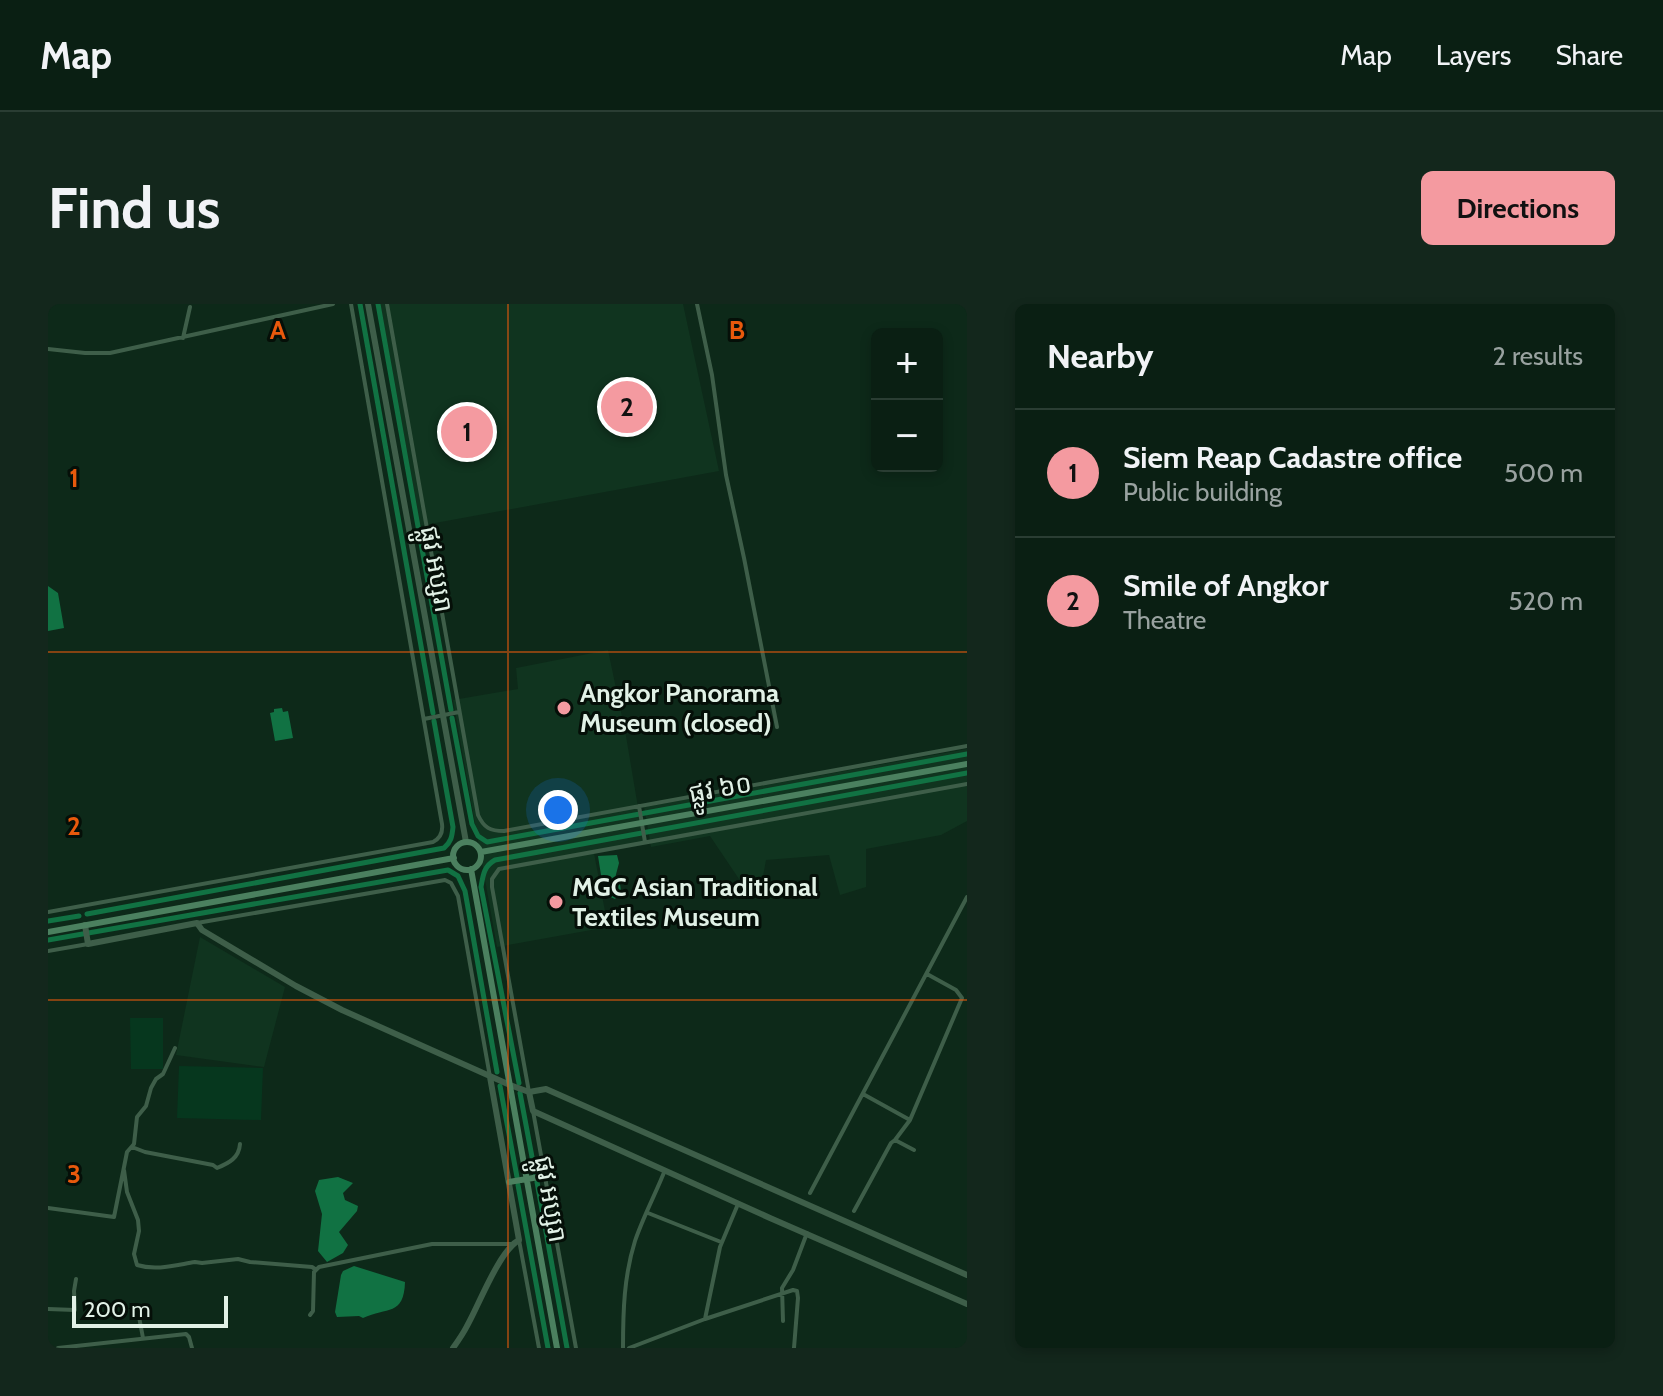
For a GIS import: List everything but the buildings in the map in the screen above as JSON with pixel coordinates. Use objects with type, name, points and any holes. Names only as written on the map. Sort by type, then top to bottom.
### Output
[{"type":"main road","name":"ផ្លូវ ៦០","points":[[481,852],[967,764]]},
{"type":"main road","points":[[466,842],[475,844],[481,852],[480,861],[471,869],[459,867],[454,858],[456,848],[466,842]]},
{"type":"main road","points":[[48,932],[86,934],[454,858]]},
{"type":"main road","name":"ផ្លូវ អប្សរា","points":[[471,869],[557,1348]]},
{"type":"main road","points":[[509,1182],[545,1176]]},
{"type":"street","points":[[48,349],[110,353],[333,304]]},
{"type":"street","points":[[48,912],[433,842],[441,835],[442,824],[351,304]]},
{"type":"street","name":"ផ្លូវ អប្សរា","points":[[368,304],[466,842]]},
{"type":"street","points":[[387,304],[478,815],[488,829],[504,831],[639,808],[967,746]]},
{"type":"street","points":[[697,304],[712,375],[726,475],[777,727]]},
{"type":"street","points":[[183,338],[190,307]]},
{"type":"street","points":[[424,719],[459,712]]},
{"type":"street","points":[[576,1348],[492,879],[499,869],[505,867],[967,784]]},
{"type":"street","points":[[639,808],[645,840]]},
{"type":"street","points":[[48,951],[86,934],[197,923],[438,880],[451,883],[458,896],[509,1182],[515,1242],[539,1348]]},
{"type":"street","points":[[810,1193],[967,897]]},
{"type":"street","points":[[197,923],[202,930],[296,986],[383,1029],[529,1092],[546,1089],[967,1275]]},
{"type":"street","points":[[854,1211],[887,1148],[910,1120],[962,998],[956,990],[927,974]]},
{"type":"street","points":[[48,1208],[114,1217],[137,1117],[146,1106],[151,1088],[163,1074],[175,1048]]},
{"type":"street","points":[[863,1094],[910,1120]]},
{"type":"street","points":[[533,1111],[967,1304]]},
{"type":"street","points":[[895,1140],[914,1150]]},
{"type":"street","points":[[132,1147],[217,1168],[235,1158],[240,1144]]},
{"type":"street","points":[[124,1170],[127,1192],[138,1220],[134,1254],[137,1265],[146,1268],[238,1259],[315,1269],[432,1244],[515,1242]]},
{"type":"street","points":[[623,1348],[628,1269],[636,1239],[665,1170]]},
{"type":"street","points":[[705,1319],[721,1242],[738,1204]]},
{"type":"street","points":[[648,1213],[721,1242]]},
{"type":"street","points":[[783,1321],[783,1284],[793,1270],[807,1233]]},
{"type":"street","points":[[453,1348],[503,1256],[515,1242]]},
{"type":"street","points":[[310,1315],[313,1311],[315,1269]]},
{"type":"street","points":[[48,1309],[75,1310],[76,1279]]},
{"type":"street","points":[[629,1348],[793,1290],[798,1294],[794,1348]]},
{"type":"street","points":[[137,1306],[143,1338]]},
{"type":"street","points":[[58,1348],[186,1334],[192,1348]]},
{"type":"shaded area","points":[[380,304],[683,304],[719,471],[419,526]]},
{"type":"shaded area","points":[[48,586],[58,593],[64,628],[48,631]]},
{"type":"shaded area","points":[[608,650],[644,843],[594,853],[608,927],[497,947],[453,700],[518,689],[516,668]]},
{"type":"shaded area","points":[[282,708],[283,712],[288,711],[293,738],[275,741],[270,713]]},
{"type":"shaded area","points":[[967,749],[967,821],[941,835],[866,849],[866,887],[840,895],[829,855],[766,860],[762,882],[741,882],[710,836],[651,847],[644,807]]},
{"type":"shaded area","points":[[617,855],[619,863],[614,882],[620,884],[621,891],[615,899],[604,894],[598,856]]},
{"type":"shaded area","points":[[200,937],[285,987],[264,1067],[176,1055]]},
{"type":"shaded area","points":[[130,1018],[163,1018],[163,1069],[131,1069]]},
{"type":"shaded area","points":[[179,1066],[263,1068],[261,1120],[177,1118]]},
{"type":"shaded area","points":[[338,1177],[353,1183],[343,1193],[345,1200],[358,1206],[339,1232],[348,1245],[343,1253],[327,1262],[318,1251],[322,1214],[315,1191],[319,1180]]},
{"type":"shaded area","points":[[354,1266],[405,1282],[398,1305],[363,1318],[337,1317],[335,1312],[341,1275]]},
{"type":"waterway","points":[[360,304],[433,713]]},
{"type":"waterway","points":[[378,304],[451,710]]},
{"type":"waterway","points":[[452,718],[472,824],[478,836],[487,842],[967,754]]},
{"type":"waterway","points":[[87,914],[444,848],[451,839],[453,827],[434,721]]},
{"type":"waterway","points":[[519,1083],[481,887],[491,862],[967,773]]},
{"type":"waterway","points":[[48,940],[448,870],[458,876],[465,891],[497,1072]]},
{"type":"waterway","points":[[48,921],[79,916]]},
{"type":"waterway","points":[[500,1086],[517,1177]]},
{"type":"waterway","points":[[520,1093],[535,1173]]},
{"type":"waterway","points":[[537,1182],[567,1348]]},
{"type":"waterway","points":[[518,1185],[548,1348]]},
{"type":"place","name":"Smile of Angkor","points":[[627,407]]},
{"type":"place","name":"Siem Reap Cadastre office","points":[[467,432]]},
{"type":"place","name":"Angkor Panorama Museum (closed)","points":[[564,708]]},
{"type":"place","name":"MGC Asian Traditional Textiles Museum","points":[[556,902]]}]
